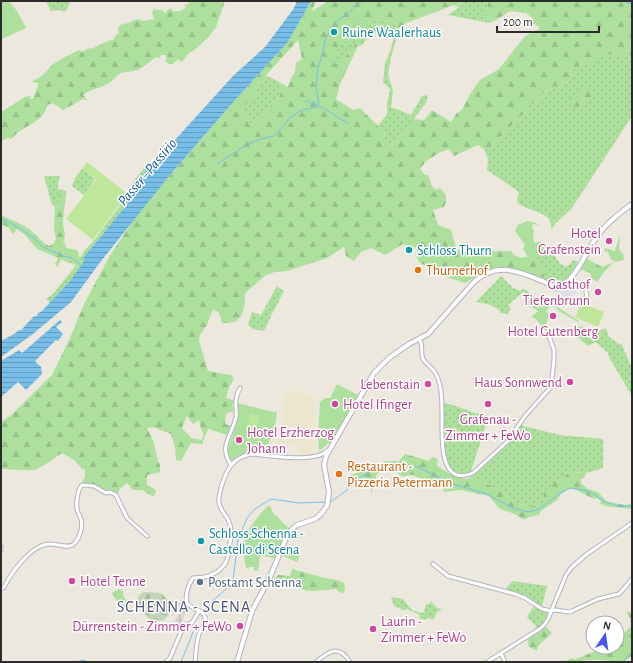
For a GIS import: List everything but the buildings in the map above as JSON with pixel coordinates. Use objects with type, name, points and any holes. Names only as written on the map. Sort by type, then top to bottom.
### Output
[{"type":"street","points":[[422,349],[424,339],[428,334],[462,294],[484,274],[497,270],[510,270],[522,273],[552,285],[561,285],[566,283],[573,276],[598,234],[632,204]]},
{"type":"street","points":[[586,291],[587,299]]},
{"type":"street","points":[[419,339],[422,344],[422,355],[424,360],[435,372],[439,384],[444,458],[451,472],[457,475],[468,476],[477,470],[507,442],[525,416],[551,387],[554,350],[549,336]]},
{"type":"street","points":[[237,662],[253,608],[270,577],[286,538],[292,529],[297,525],[315,518],[325,510],[328,504],[329,489],[324,465],[325,459],[332,445],[374,373],[389,358],[409,344],[419,339],[424,339]]},
{"type":"street","points":[[231,465],[226,458],[225,448],[237,414],[236,401],[240,388]]},
{"type":"street","points":[[195,662],[198,639],[205,621],[205,617],[201,612],[188,605],[186,597],[193,578],[206,577],[223,568],[228,558],[230,524],[220,508],[218,500],[222,484],[231,465],[245,455],[251,454],[305,458],[324,454],[332,445]]},
{"type":"street","points":[[317,455],[325,459]]},
{"type":"street","points":[[1,588],[4,587],[21,562],[34,550],[49,543],[65,546],[75,544],[80,535],[81,529],[82,520],[76,509],[79,490],[82,485],[94,486],[106,493],[110,492],[116,495],[127,518],[147,536]]},
{"type":"street","points":[[487,662],[541,628],[545,624],[566,575],[571,568],[587,554],[632,523]]},
{"type":"street","points":[[433,564],[448,576],[515,594],[542,609],[551,611],[556,610],[569,612],[598,599],[619,594],[632,579]]},
{"type":"street","points":[[166,662],[173,652],[181,632],[188,624],[193,622],[201,612]]},
{"type":"street","points":[[316,662],[326,654],[337,651],[343,653],[350,662]]},
{"type":"street","points":[[502,653],[505,662]]},
{"type":"shaded area","points":[[571,282],[577,292],[563,302],[553,290]]},
{"type":"shaded area","points":[[287,389],[316,396],[313,454],[298,454],[299,445],[269,443],[281,431],[282,415]]},
{"type":"shaded area","points":[[183,599],[188,606],[178,632],[172,630],[181,609],[178,605]]},
{"type":"green space","points":[[1,1],[9,1],[17,11],[26,28],[2,39],[1,39]]},
{"type":"green space","points":[[71,1],[65,12],[59,10],[51,11],[46,2]]},
{"type":"green space","points":[[184,1],[225,1],[216,27],[207,39],[188,54],[183,61],[181,62],[178,59],[173,64],[168,64],[165,60],[167,58],[166,55],[161,55],[159,59],[158,57],[156,58],[140,69],[121,73],[109,83],[86,93],[83,95],[88,101],[83,99],[63,110],[53,103],[47,105],[46,110],[40,118],[10,140],[9,138],[1,142],[1,112],[25,97],[30,96],[31,99],[33,99],[38,83],[31,82],[42,76],[52,65],[79,50],[82,52],[104,42],[113,40],[119,33],[118,29],[120,25],[137,19],[144,21],[154,19],[152,12],[155,8],[156,10],[162,10],[165,13],[167,13],[166,11],[171,8],[173,11],[182,10],[186,7],[184,5],[189,4],[189,2]]},
{"type":"green space","points":[[311,1],[316,1],[312,11],[328,1],[463,1],[458,7],[454,5],[406,23],[396,31],[394,22],[374,20],[373,26],[359,27],[357,20],[351,20],[347,30],[352,42],[348,46],[343,39],[333,63],[340,64],[355,44],[358,46],[340,84],[336,99],[353,110],[360,108],[378,126],[378,129],[382,130],[387,150],[402,134],[413,119],[424,120],[432,110],[451,122],[457,113],[462,110],[470,94],[480,80],[499,69],[525,36],[540,28],[532,22],[534,19],[526,13],[510,11],[496,20],[481,16],[481,12],[487,10],[488,1],[632,1],[632,45],[629,48],[625,60],[621,57],[609,54],[596,56],[594,60],[590,60],[591,61],[588,65],[584,63],[583,65],[580,64],[572,72],[567,82],[562,86],[551,87],[534,104],[532,103],[529,105],[527,110],[489,148],[484,149],[478,145],[454,156],[449,149],[426,161],[420,169],[425,175],[428,175],[435,190],[440,188],[446,195],[444,207],[433,210],[438,225],[451,230],[456,248],[460,252],[511,251],[516,256],[522,258],[536,253],[546,281],[517,270],[502,268],[487,271],[465,283],[437,274],[418,261],[416,248],[403,244],[385,255],[371,248],[361,252],[354,261],[346,256],[344,247],[327,258],[287,271],[275,272],[266,275],[245,293],[242,313],[238,320],[234,322],[222,323],[219,313],[213,309],[207,325],[200,335],[199,341],[208,371],[231,375],[234,379],[229,387],[226,398],[233,400],[234,403],[232,405],[234,411],[226,414],[225,424],[232,426],[227,435],[208,429],[202,444],[191,443],[181,461],[176,460],[175,447],[171,434],[153,427],[147,428],[153,440],[160,465],[160,472],[147,475],[147,485],[156,490],[154,497],[142,490],[132,490],[127,483],[120,489],[116,496],[106,493],[94,486],[80,486],[85,477],[85,469],[82,469],[74,460],[62,453],[34,470],[2,469],[1,422],[10,416],[52,375],[70,338],[84,304],[109,257],[135,218],[235,100],[288,42]],"holes":[[[298,40],[302,59],[296,63],[295,73],[292,76],[288,87],[283,84],[279,98],[251,125],[241,110],[257,91],[259,83]],[[187,416],[193,424],[199,420],[204,435],[201,440],[191,438],[182,428]]]},
{"type":"green space","points":[[463,1],[488,1],[487,9],[481,16],[496,20],[490,23],[448,15],[458,8]]},
{"type":"green space","points":[[351,20],[394,22],[396,31],[399,28],[388,74],[393,91],[391,107],[411,115],[422,96],[428,95],[426,103],[402,134],[387,150],[385,134],[378,129],[378,126],[387,114],[390,89],[383,82],[385,63],[390,52],[395,33],[382,28],[368,38],[361,46],[355,45],[340,64],[332,63]]},
{"type":"green space","points":[[632,45],[632,116],[572,208],[555,224],[551,230],[550,220],[547,217],[524,207],[517,202],[519,192],[487,170],[488,159],[484,149],[489,148],[527,110],[529,105],[532,103],[534,104],[551,87],[562,86],[567,82],[572,72],[580,64],[582,65],[583,63],[591,61],[590,60],[596,56],[610,54],[621,57],[627,55],[629,48]]},
{"type":"green space","points":[[265,75],[283,84],[279,98],[251,125],[241,110],[257,91],[259,83]]},
{"type":"green space","points":[[585,87],[594,91],[593,98],[585,104],[572,108],[569,103],[579,97]]},
{"type":"green space","points":[[87,162],[101,173],[96,179],[82,169]]},
{"type":"green space","points":[[149,167],[135,188],[130,201],[125,205],[125,207],[87,254],[83,264],[76,274],[50,303],[46,299],[53,294],[76,265],[61,260],[57,267],[55,264],[58,258],[77,264],[84,251],[95,239],[121,204],[136,178],[144,168]]},
{"type":"green space","points":[[82,169],[95,179],[84,195],[72,186],[75,178]]},
{"type":"green space","points":[[101,173],[126,193],[93,240],[66,219]]},
{"type":"green space","points":[[44,176],[60,176],[58,189],[66,191],[66,197],[59,196],[59,202],[55,206],[52,205]]},
{"type":"green space","points":[[59,196],[66,197],[63,220],[65,236],[63,241],[66,248],[77,250],[80,259],[77,264],[37,249],[25,235],[17,229],[13,234],[8,227],[1,224],[1,215],[20,223],[49,246],[54,243],[56,238],[54,229],[55,206],[59,202]]},
{"type":"green space","points":[[527,221],[540,225],[533,224],[532,229],[534,229],[533,238],[538,253],[528,257],[523,249],[525,245],[515,231],[518,225]]},
{"type":"green space","points":[[619,236],[619,247],[623,254],[624,260],[614,262],[611,260],[608,252],[604,251],[605,248],[615,251]]},
{"type":"green space","points":[[534,243],[544,243],[550,249],[558,261],[565,267],[573,260],[578,262],[566,279],[557,283],[546,281]]},
{"type":"green space","points":[[586,258],[602,267],[614,262],[597,282],[592,279],[590,273],[579,269]]},
{"type":"green space","points":[[501,276],[513,288],[521,291],[522,289],[526,290],[542,303],[535,309],[524,303],[525,293],[523,292],[508,305],[511,308],[508,314],[500,313],[500,310],[488,304],[476,302]]},
{"type":"green space","points":[[277,286],[284,291],[264,331],[253,329],[248,325],[252,312],[261,315]]},
{"type":"green space","points":[[550,302],[579,321],[578,322],[557,310],[557,308],[549,306],[546,312],[550,314],[545,327],[551,329],[547,333],[536,319],[531,317],[538,311],[535,309]]},
{"type":"green space","points":[[582,303],[604,312],[598,327],[575,317]]},
{"type":"green space","points":[[578,326],[599,331],[606,328],[609,337],[620,345],[621,343],[632,368],[632,396],[608,353],[596,342],[588,346],[572,331]]},
{"type":"green space","points":[[337,384],[358,395],[333,440],[319,451],[318,437],[320,402],[325,398],[330,398]]},
{"type":"green space","points":[[441,400],[447,404],[489,416],[470,474],[502,447],[519,425],[560,435],[603,439],[603,468],[586,473],[570,472],[557,481],[542,500],[547,500],[548,502],[534,506],[526,506],[513,501],[501,490],[471,478],[470,475],[464,476],[451,471],[444,458]]},
{"type":"green space","points":[[237,403],[274,412],[277,411],[274,435],[269,441],[267,453],[252,452],[232,461],[227,455],[237,423]]},
{"type":"green space","points":[[251,413],[259,416],[255,431],[247,429]]},
{"type":"green space","points":[[405,454],[429,461],[432,457],[438,459],[437,466],[450,474],[465,479],[471,478],[501,490],[513,501],[526,506],[534,506],[547,502],[547,500],[542,500],[546,491],[570,472],[586,473],[584,478],[581,479],[581,483],[588,489],[598,492],[606,501],[624,505],[632,504],[632,509],[605,506],[600,503],[601,501],[597,498],[594,499],[574,489],[569,489],[561,494],[557,500],[541,511],[539,515],[522,519],[515,514],[500,509],[489,496],[460,490],[444,492],[441,481],[427,482],[413,475],[403,477],[388,466],[377,474],[371,494],[371,481],[351,480],[348,476],[376,466],[385,461],[399,461]]},
{"type":"green space","points":[[269,505],[274,515],[276,515],[290,529],[276,556],[273,558],[276,560],[270,557],[260,556],[258,571],[254,571],[254,567],[249,567],[248,569],[246,568],[244,557],[243,549],[247,531]]},
{"type":"green space","points":[[288,546],[297,550],[296,553],[300,555],[297,562],[283,556]]},
{"type":"green space","points":[[292,569],[344,583],[344,593],[339,592],[336,589],[313,591],[304,590],[293,584],[282,583],[275,578],[278,575],[290,576]]},
{"type":"green space","points":[[512,581],[547,586],[542,607],[537,606],[547,611],[547,618],[542,626],[534,632],[536,626],[527,617],[534,606],[525,599],[505,590]]},
{"type":"green space","points":[[119,589],[123,591],[124,598],[128,602],[127,607],[123,610],[112,593]]},
{"type":"green space","points":[[144,592],[161,593],[170,603],[172,611],[163,621],[150,620],[138,606],[138,597]]},
{"type":"green space","points":[[391,597],[403,599],[412,610],[422,613],[424,612],[426,604],[430,604],[431,601],[436,607],[442,610],[437,612],[433,620],[428,618],[424,620],[419,618],[420,615],[407,609],[404,610],[394,606]]},
{"type":"green space","points":[[627,611],[632,613],[632,655],[628,659],[625,661],[597,660],[565,662],[571,658],[576,659],[586,655],[625,655],[625,632],[631,626],[630,618]]},
{"type":"green space","points":[[545,626],[552,633],[538,646],[537,651],[529,647],[527,639]]},
{"type":"water","name":"Passer - Passirio","points":[[297,1],[311,1],[288,42],[170,175],[98,265],[71,302],[33,334],[1,357],[1,341],[19,330],[22,330],[30,320],[37,316],[38,313],[41,312],[71,280],[83,263],[84,257],[125,207],[125,205],[130,201],[135,188],[142,179],[144,173],[149,167],[152,167],[153,163],[161,158],[163,152],[234,75],[265,47],[294,8]]},
{"type":"water","points":[[60,320],[62,322],[56,327],[63,334],[58,341],[56,340],[35,361],[41,367],[42,374],[26,390],[18,382],[1,397],[1,361],[19,350],[22,353]]},
{"type":"waterway","points":[[319,104],[316,88],[318,67],[326,37],[338,20],[348,14],[355,6],[363,1]]},
{"type":"waterway","points":[[623,1],[632,4]]},
{"type":"waterway","points":[[306,101],[318,105],[349,124]]},
{"type":"waterway","points":[[217,164],[248,144],[274,136],[291,117],[302,110],[318,107]]},
{"type":"waterway","points":[[1,219],[22,230],[43,247],[63,256],[72,258],[82,266]]},
{"type":"waterway","points":[[330,501],[347,490],[359,478],[383,465],[393,464],[418,467],[452,484],[484,493],[513,508],[528,512],[539,509],[570,488],[588,491],[606,502],[617,506],[632,506]]},
{"type":"waterway","points":[[204,612],[211,602],[223,592],[233,580],[238,540],[247,518],[255,509],[271,499],[299,503],[327,502]]},
{"type":"waterway","points":[[181,662],[193,632]]},
{"type":"waterway","points":[[624,660],[632,652]]},
{"type":"waterway","points":[[77,662],[82,660],[89,662]]},
{"type":"place","name":"Ruine Waalerhaus","points":[[334,32]]},
{"type":"place","name":"Hotel Grafenstein","points":[[609,241]]},
{"type":"place","name":"Schloss Thurn","points":[[409,250]]},
{"type":"place","name":"Thurnerhof","points":[[418,270]]},
{"type":"place","name":"Gasthof Tiefenbrunn","points":[[598,292]]},
{"type":"place","name":"Hotel Gutenberg","points":[[553,316]]},
{"type":"place","name":"Haus Sonnwend","points":[[570,382]]},
{"type":"place","name":"Lebenstain","points":[[428,384]]},
{"type":"place","name":"Hotel Ifinger","points":[[335,404]]},
{"type":"place","name":"Grafenau - Zimmer + FeWo","points":[[488,404]]},
{"type":"place","name":"Hotel Erzherzog Johann","points":[[239,440]]},
{"type":"place","name":"Restaurant - Pizzeria Petermann","points":[[339,474]]},
{"type":"place","name":"Schloss Schenna - Castello di Scena","points":[[201,541]]},
{"type":"place","name":"Hotel Tenne","points":[[72,581]]},
{"type":"place","name":"Postamt Schenna","points":[[200,582]]},
{"type":"place","name":"Dürrenstein - Zimmer + FeWo","points":[[240,626]]},
{"type":"place","name":"Laurin - Zimmer + FeWo","points":[[373,629]]},
{"type":"district","name":"SCHENNA - SCENA","points":[[184,606]]}]
